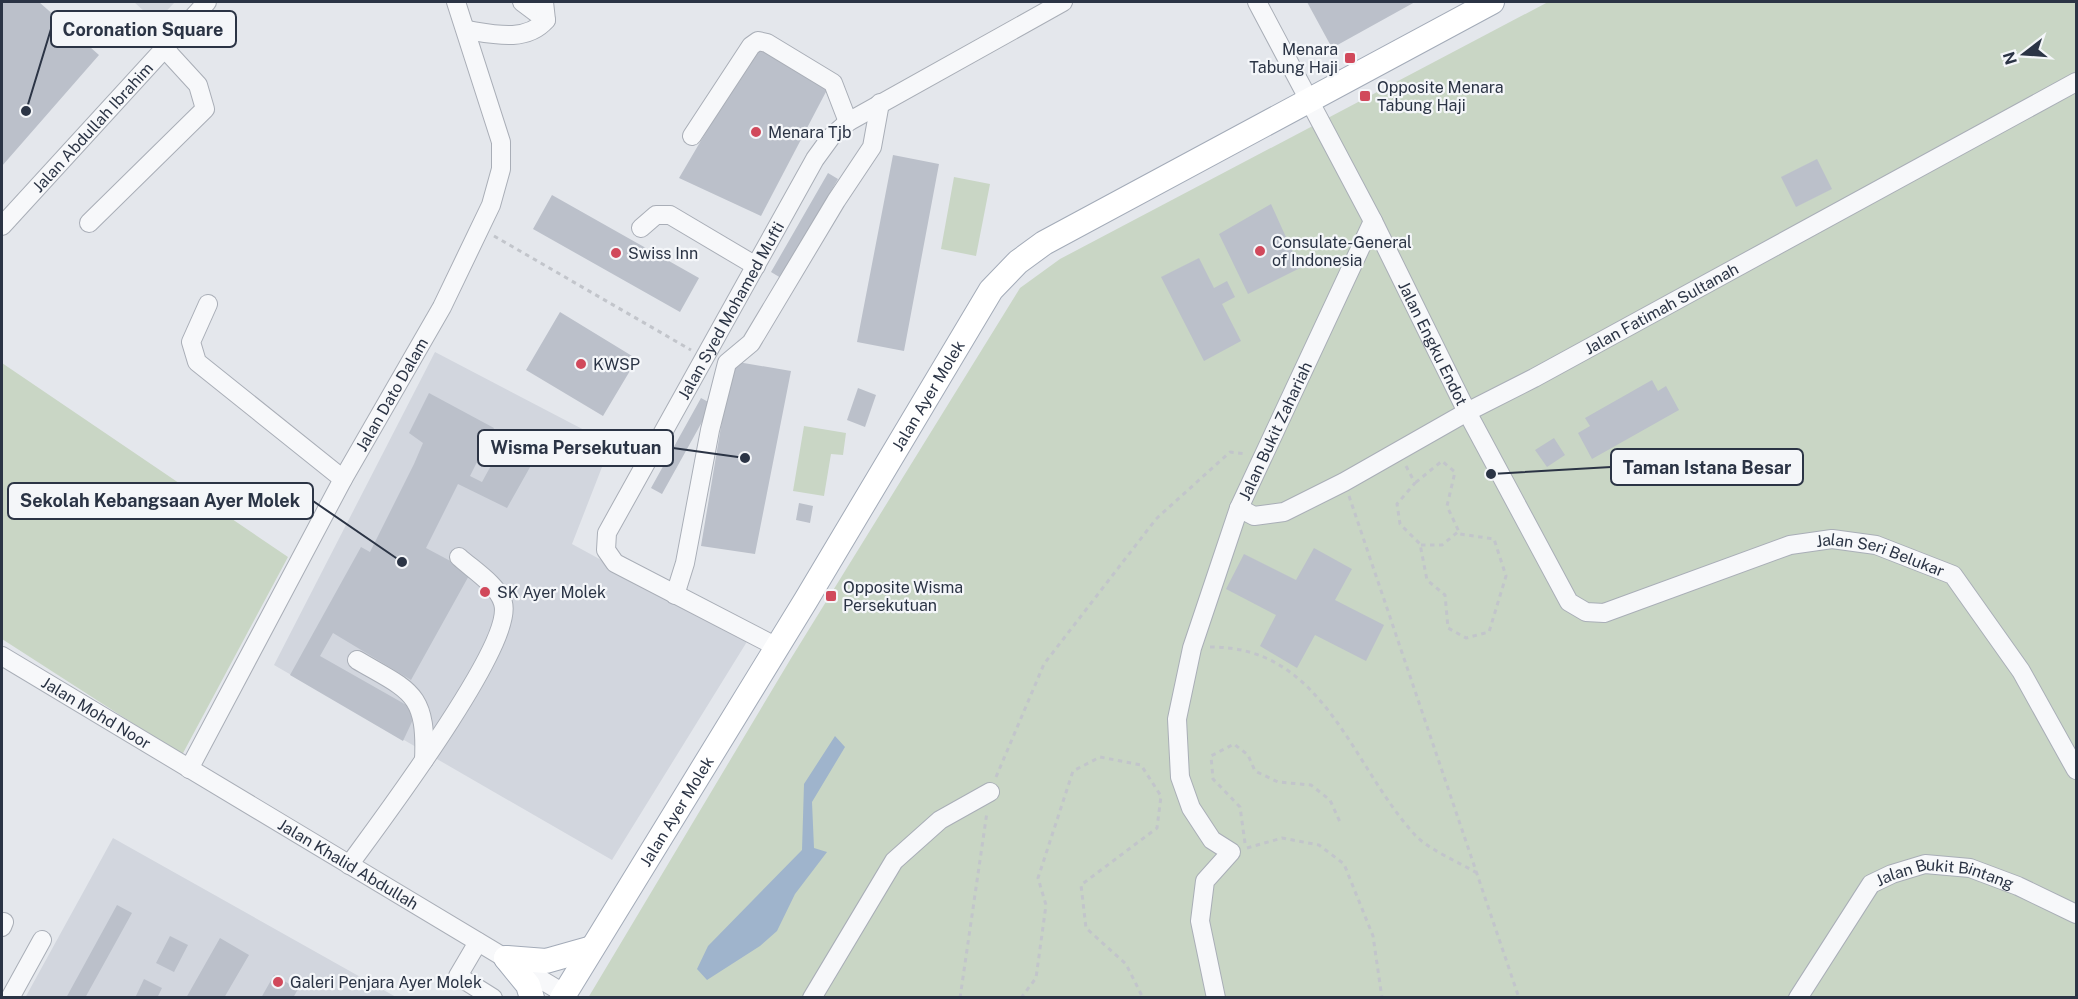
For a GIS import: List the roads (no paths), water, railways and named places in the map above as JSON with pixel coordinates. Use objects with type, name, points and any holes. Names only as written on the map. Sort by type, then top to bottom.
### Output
[{"type":"main road","name":"Jalan Ayer Molek","points":[[564,996],[997,283],[1018,262],[1044,243],[1491,2]]},
{"type":"main road","points":[[506,958],[546,961],[592,948]]},
{"type":"main road","points":[[506,958],[528,985],[532,998]]},
{"type":"street","name":"Jalan Abdullah Ibrahim","points":[[2,226],[207,2]]},
{"type":"street","name":"Jalan Dato Dalam","points":[[189,769],[343,479],[442,306],[491,205],[501,169],[501,142],[456,2]]},
{"type":"street","points":[[522,2],[546,20]]},
{"type":"street","points":[[466,30],[505,36],[524,34],[539,28],[546,20],[544,2]]},
{"type":"street","name":"Jalan Syed Mohamed Mufti","points":[[777,647],[615,563],[606,550],[607,533],[815,159],[831,137],[848,122],[880,103],[1063,2]]},
{"type":"street","name":"Jalan Engku Endot","points":[[1257,2],[1311,100],[1467,411],[1569,602],[1586,612]]},
{"type":"street","points":[[692,136],[751,46],[758,41],[767,43],[833,83],[848,122]]},
{"type":"street","points":[[89,223],[205,109],[198,85],[165,49]]},
{"type":"street","name":"Jalan Fatimah Sultanah","points":[[1239,508],[1254,516],[1284,512],[1344,482],[1467,411],[1534,378],[2076,82]]},
{"type":"street","points":[[675,595],[685,563],[710,430],[727,363],[751,343],[836,201],[872,147],[880,103]]},
{"type":"street","points":[[641,228],[656,215],[670,215],[756,266]]},
{"type":"street","name":"Jalan Bukit Zahariah","points":[[1216,998],[1200,921],[1204,881],[1238,850],[1212,840],[1191,808],[1180,777],[1177,719],[1192,648],[1239,508],[1373,221]]},
{"type":"street","points":[[208,304],[191,342],[197,362],[343,479]]},
{"type":"street","name":"Jalan Seri Belukar","points":[[1586,612],[1604,613],[1790,545],[1832,539],[1876,545],[1953,575],[2021,671],[2076,770]]},
{"type":"street","points":[[349,865],[423,762],[493,647],[505,615],[503,601],[495,590],[459,557]]},
{"type":"street","name":"Jalan Mohd Noor","points":[[2,656],[189,769]]},
{"type":"street","points":[[357,660],[412,694],[423,724],[423,762]]},
{"type":"street","name":"Jalan Khalid Abdullah","points":[[189,769],[506,958],[564,996]]},
{"type":"street","points":[[813,998],[894,861],[940,820],[990,792]]},
{"type":"street","name":"Jalan Bukit Bintang","points":[[1798,998],[1871,884],[1892,874],[1925,864],[1970,868],[2018,886],[2076,914]]},
{"type":"street","points":[[10,998],[42,940]]},
{"type":"street","points":[[478,942],[458,976],[493,998]]},
{"type":"water","points":[[835,736],[845,747],[812,802],[814,848],[827,852],[795,894],[777,931],[760,946],[707,980],[697,969],[708,946],[802,850],[804,784]]},
{"type":"place","name":"Menara Tabung Haji","points":[[1350,58]]},
{"type":"place","name":"Opposite Menara Tabung Haji","points":[[1365,96]]},
{"type":"place","name":"Coronation Square","points":[[26,111]]},
{"type":"place","name":"Menara Tjb","points":[[756,132]]},
{"type":"place","name":"Consulate-General of Indonesia","points":[[1260,251]]},
{"type":"place","name":"Swiss Inn","points":[[616,253]]},
{"type":"place","name":"KWSP","points":[[581,364]]},
{"type":"place","name":"Wisma Persekutuan","points":[[745,458]]},
{"type":"place","name":"Taman Istana Besar","points":[[1491,474]]},
{"type":"place","name":"Sekolah Kebangsaan Ayer Molek","points":[[402,562]]},
{"type":"place","name":"SK Ayer Molek","points":[[485,592]]},
{"type":"place","name":"Opposite Wisma Persekutuan","points":[[831,596]]},
{"type":"place","name":"Galeri Penjara Ayer Molek","points":[[278,982]]}]
